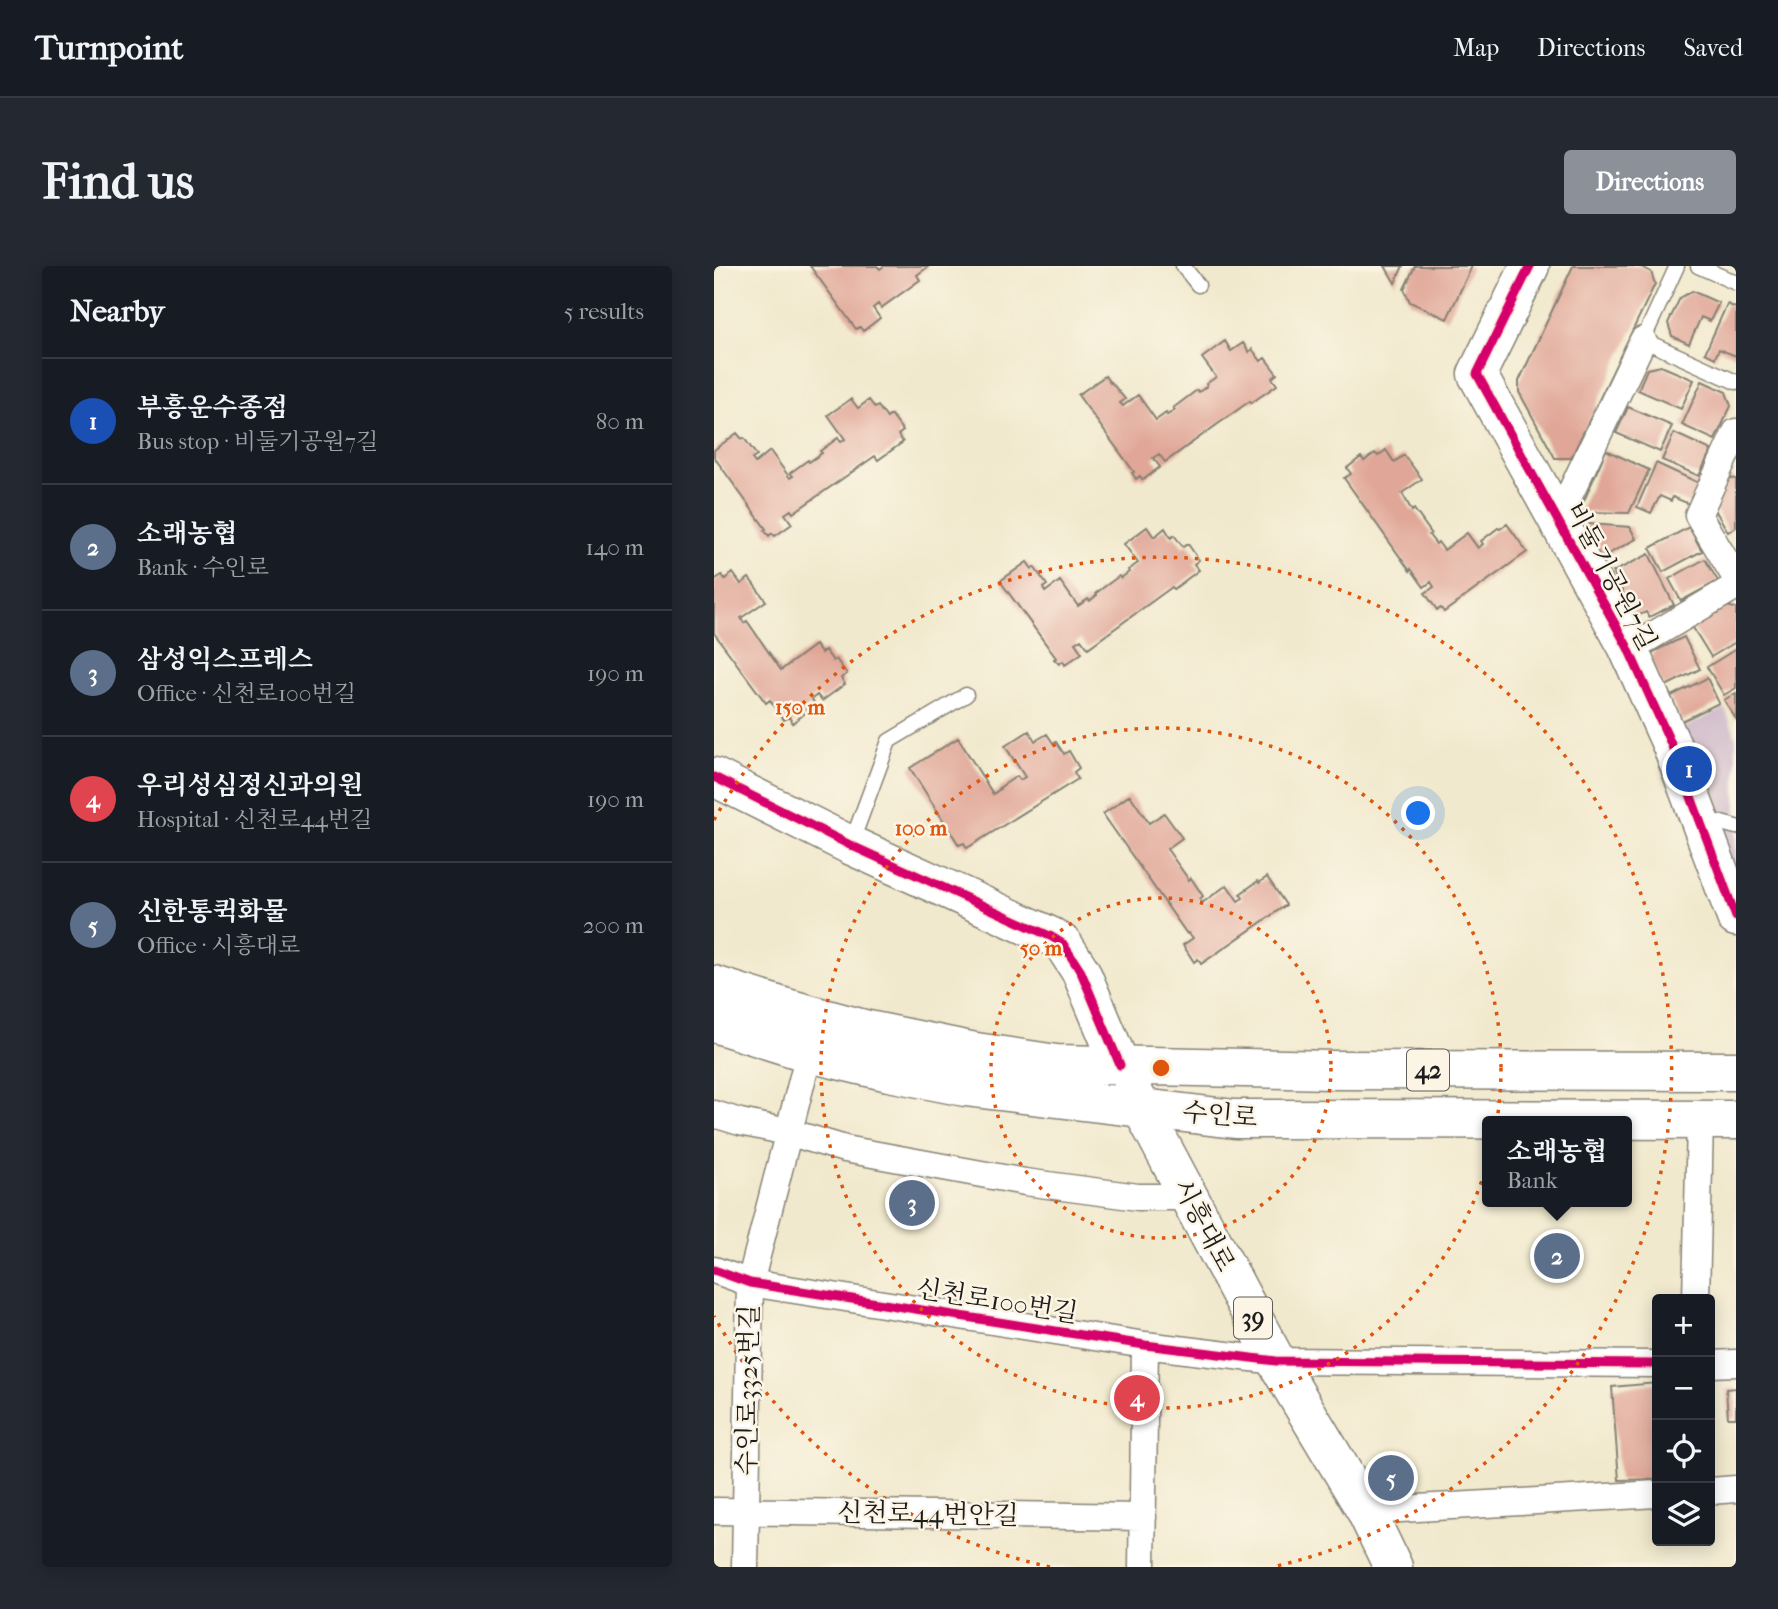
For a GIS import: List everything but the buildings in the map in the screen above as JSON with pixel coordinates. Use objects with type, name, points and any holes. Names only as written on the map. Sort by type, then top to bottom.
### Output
[{"type":"main road","name":"비둘기공원7길","points":[[1530,266],[1477,374],[1629,650],[1672,746],[1736,917]]},
{"type":"main road","name":"시흥대로","points":[[714,777],[850,845],[1063,944],[1087,984],[1120,1065],[1188,1197],[1276,1361],[1366,1511],[1393,1567]]},
{"type":"main road","name":"수인로","points":[[714,985],[864,1029],[1056,1065],[1333,1070],[1736,1071]]},
{"type":"main road","name":"수인로","points":[[714,1023],[809,1053],[965,1087],[1234,1119],[1482,1120]]},
{"type":"main road","name":"수인로","points":[[1632,1120],[1718,1120]]},
{"type":"street","points":[[1558,519],[1643,340]]},
{"type":"street","points":[[1736,432],[1698,515],[1736,579]]},
{"type":"street","points":[[1629,650],[1736,586]]},
{"type":"street","name":"수인로3325번길","points":[[745,1567],[750,1283],[809,1053]]},
{"type":"street","points":[[714,1114],[845,1149],[1025,1182],[1138,1197],[1188,1197]]},
{"type":"street","points":[[1697,1294],[1718,1120]]},
{"type":"street","name":"신천로100번길","points":[[714,1270],[750,1283],[1145,1345],[1276,1361],[1652,1364]]},
{"type":"street","points":[[1142,1567],[1145,1345]]},
{"type":"street","points":[[1715,1364],[1736,1363]]},
{"type":"street","points":[[1715,1491],[1736,1489]]},
{"type":"street","points":[[1366,1511],[1652,1494]]},
{"type":"street","name":"신천로44번안길","points":[[714,1511],[1143,1517]]},
{"type":"lane","points":[[1184,266],[1198,285]]},
{"type":"lane","points":[[1678,266],[1643,340],[1736,382]]},
{"type":"lane","points":[[1698,266],[1736,283]]},
{"type":"lane","points":[[850,845],[889,741],[966,695]]},
{"type":"lane","points":[[1696,813],[1736,827]]},
{"type":"shaded area","points":[[1725,708],[1736,738],[1736,897],[1673,733]]},
{"type":"cycle path","points":[[1530,266],[1477,374],[1627,646],[1672,746],[1736,917]]},
{"type":"cycle path","points":[[714,777],[850,845],[1063,944],[1081,972],[1120,1065]]},
{"type":"cycle path","points":[[714,1270],[750,1283],[1145,1345],[1276,1361],[1652,1364]]},
{"type":"place","name":"부흥운수종점","points":[[1689,769]]},
{"type":"place","name":"삼성익스프레스","points":[[912,1203]]},
{"type":"place","name":"소래농협","points":[[1557,1256]]},
{"type":"place","name":"우리성심정신과의원","points":[[1137,1398]]},
{"type":"place","name":"신한통퀵화물","points":[[1391,1478]]}]
